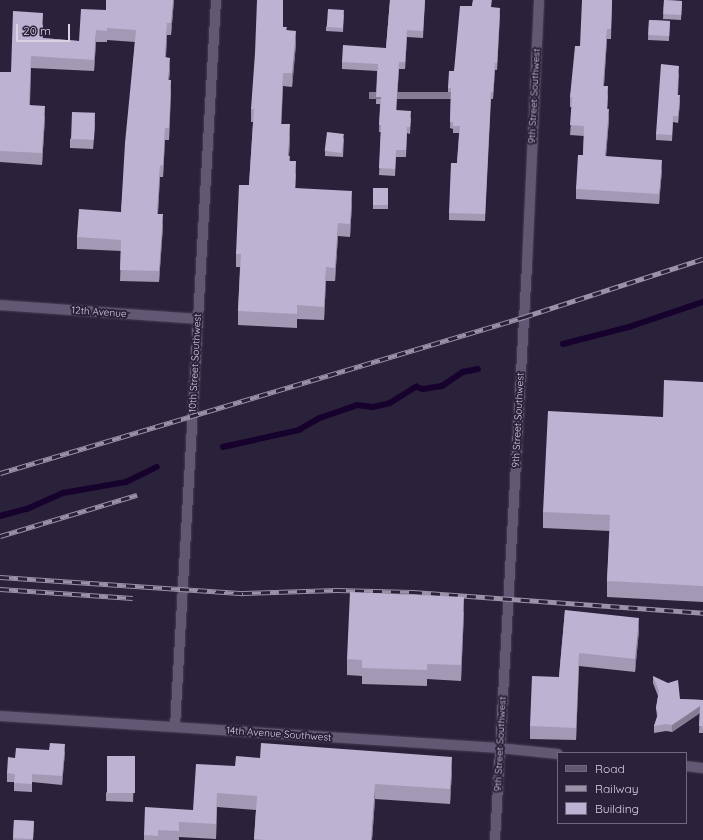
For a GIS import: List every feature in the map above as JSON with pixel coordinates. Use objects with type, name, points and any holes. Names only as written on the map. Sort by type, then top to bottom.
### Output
[{"type":"street","name":"10th Street Southwest","points":[[175,727],[216,0]]},
{"type":"street","name":"9th Street Southwest","points":[[495,840],[526,278],[539,0]]},
{"type":"street","name":"12th Avenue","points":[[0,305],[198,319]]},
{"type":"street","name":"14th Avenue Southwest","points":[[0,716],[500,748],[557,754]]},
{"type":"street","points":[[687,766],[703,768]]},
{"type":"building","points":[[106,0],[173,0],[171,23],[167,23],[165,57],[170,58],[168,80],[171,80],[169,128],[165,128],[163,166],[160,165],[157,214],[163,214],[159,271],[120,270],[121,240],[77,237],[79,209],[121,212],[125,143],[136,30],[107,28],[107,31],[96,30],[94,60],[31,56],[29,105],[45,106],[42,153],[0,151],[0,72],[11,72],[13,11],[43,13],[42,38],[79,41],[81,9],[106,10]]},
{"type":"building","points":[[257,0],[283,0],[283,27],[287,27],[286,30],[296,31],[292,73],[283,73],[281,124],[290,124],[288,156],[290,156],[289,161],[296,161],[295,188],[352,191],[350,224],[338,223],[335,268],[326,267],[324,307],[297,305],[297,314],[238,311],[241,254],[236,254],[239,185],[249,185],[254,109],[251,109]]},
{"type":"building","points":[[390,0],[425,0],[423,31],[407,30],[405,62],[399,62],[396,110],[411,111],[410,127],[407,127],[406,150],[396,150],[395,169],[379,168],[381,125],[379,125],[381,97],[376,97],[378,64],[342,62],[343,45],[386,48]]},
{"type":"building","points":[[473,0],[491,0],[491,7],[500,8],[497,63],[495,63],[493,92],[491,92],[485,214],[449,213],[451,163],[457,163],[460,126],[453,126],[453,122],[450,122],[451,88],[448,88],[449,71],[454,71],[460,6],[472,6]]},
{"type":"building","points":[[582,0],[612,0],[611,29],[607,29],[603,86],[608,86],[607,109],[609,109],[605,156],[662,160],[659,194],[576,189],[578,155],[583,155],[584,126],[570,125],[572,97],[570,97],[575,46],[580,46]]},
{"type":"building","points":[[664,0],[682,1],[681,15],[663,14]]},
{"type":"building","points":[[328,9],[344,10],[343,28],[327,27]]},
{"type":"building","points":[[649,20],[670,21],[669,36],[648,35]]},
{"type":"building","points":[[661,64],[679,66],[677,95],[680,95],[678,116],[673,116],[672,135],[656,134]]},
{"type":"building","points":[[72,112],[95,113],[94,140],[71,139]]},
{"type":"building","points":[[327,132],[344,134],[342,153],[325,151]]},
{"type":"building","points":[[373,188],[388,188],[388,205],[373,205]]},
{"type":"building","points":[[664,380],[703,382],[703,586],[607,581],[610,515],[543,512],[548,411],[663,417]]},
{"type":"building","points":[[350,592],[464,597],[461,665],[427,664],[427,670],[362,668],[362,660],[347,659]]},
{"type":"building","points":[[565,610],[639,618],[635,659],[579,653],[576,728],[530,726],[532,676],[559,677]]},
{"type":"building","points":[[653,676],[668,683],[678,680],[680,699],[703,700],[703,726],[699,726],[700,706],[672,725],[666,724],[654,726],[658,714],[656,708],[659,691]]},
{"type":"building","points":[[50,743],[65,744],[62,776],[32,774],[32,784],[14,783],[15,774],[7,773],[8,757],[15,758],[16,748],[49,750]]},
{"type":"building","points":[[261,743],[452,757],[450,789],[375,784],[371,840],[254,839],[257,796],[217,793],[216,824],[179,822],[179,831],[158,830],[158,836],[144,835],[145,807],[193,810],[196,764],[235,766],[236,756],[260,758]]},
{"type":"building","points":[[107,756],[135,756],[135,793],[107,793]]},
{"type":"building","points":[[14,820],[34,821],[33,839],[13,838]]},
{"type":"waterway","points":[[563,344],[629,327],[703,302]]},
{"type":"waterway","points":[[223,447],[299,430],[320,418],[357,405],[373,407],[390,403],[416,387],[423,389],[442,386],[463,372],[478,369]]},
{"type":"waterway","points":[[0,516],[27,509],[63,493],[126,482],[157,467]]},
{"type":"railway","points":[[0,473],[524,317],[703,259]]},
{"type":"railway","points":[[0,536],[137,495]]},
{"type":"railway","points":[[0,577],[243,593],[337,590],[413,592],[703,613]]},
{"type":"railway","points":[[0,589],[133,598]]}]
